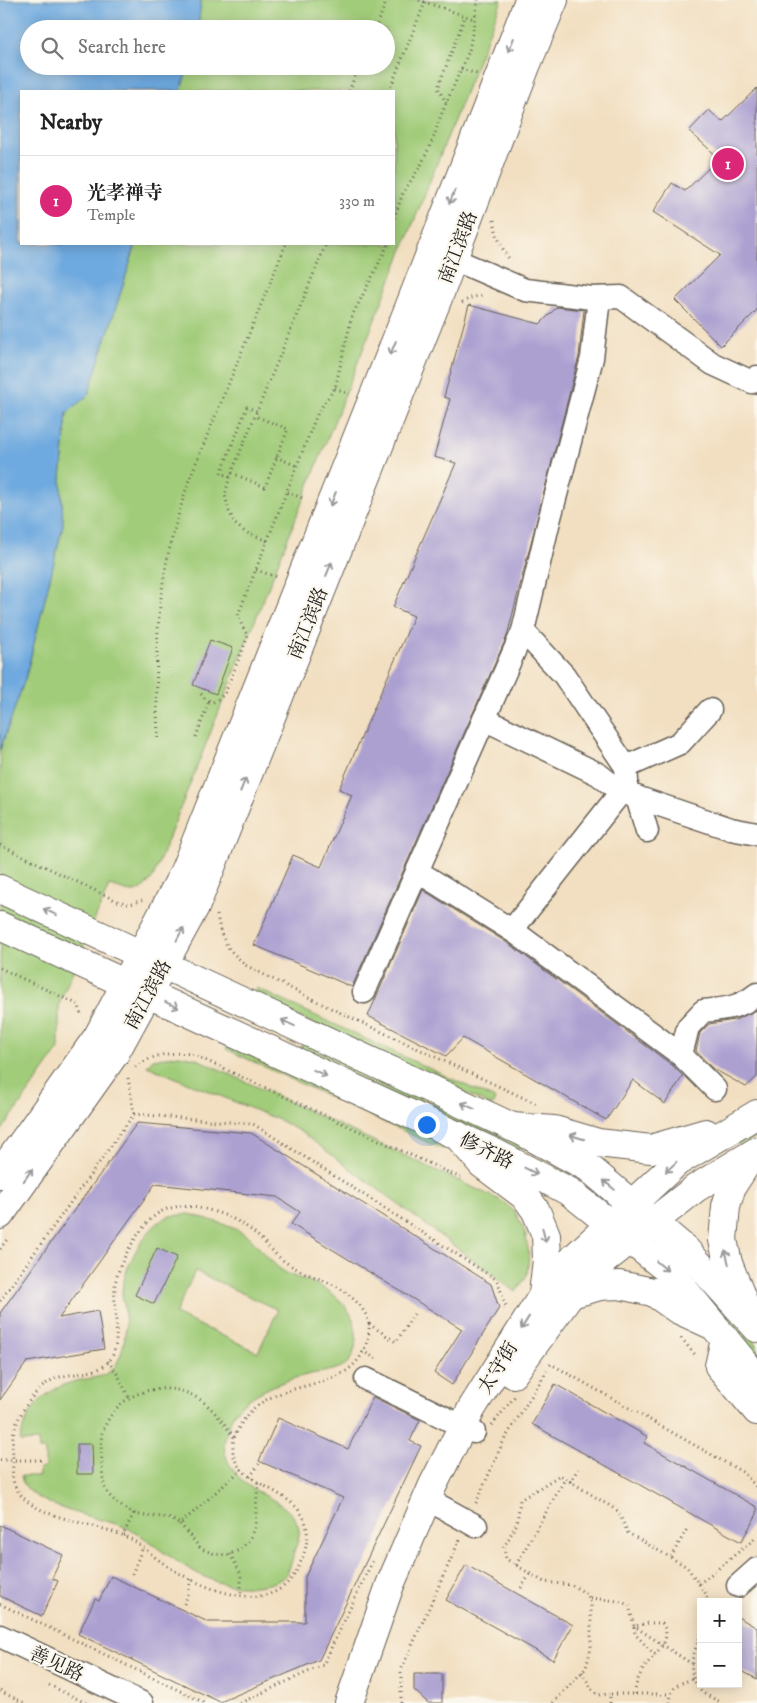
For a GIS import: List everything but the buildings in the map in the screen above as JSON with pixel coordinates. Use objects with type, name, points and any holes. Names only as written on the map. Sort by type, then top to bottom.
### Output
[{"type":"main road","name":"南江滨路","points":[[442,254],[529,0]]},
{"type":"main road","name":"南江滨路","points":[[0,1174],[98,1036],[136,989],[152,960],[183,874],[442,254],[554,0]]},
{"type":"main road","name":"修齐路","points":[[0,889],[512,1127],[590,1168],[686,1250],[754,1324]]},
{"type":"main road","name":"修齐路","points":[[0,926],[457,1135],[570,1192],[668,1270],[757,1378]]},
{"type":"main road","name":"南江滨路","points":[[6,1224],[114,1055],[136,989]]},
{"type":"main road","points":[[512,1127],[554,1130],[598,1143],[651,1149],[750,1118]]},
{"type":"main road","name":"太守街","points":[[352,1702],[390,1585],[432,1502],[480,1419],[571,1294],[597,1266],[620,1232],[632,1204],[677,1162],[750,1118]]},
{"type":"main road","points":[[457,1135],[482,1164],[526,1197],[536,1211],[546,1235],[547,1260],[543,1295]]},
{"type":"main road","points":[[754,1324],[728,1263],[723,1240],[726,1206],[732,1186],[756,1152]]},
{"type":"main road","name":"太守街","points":[[475,1429],[472,1408],[543,1295],[574,1258],[620,1232],[653,1222],[696,1188],[756,1152]]},
{"type":"main road","points":[[571,1294],[600,1286],[619,1285],[653,1292],[720,1333],[719,1366],[757,1411]]},
{"type":"street","points":[[442,254],[525,290],[599,298],[621,297],[713,364],[752,382],[757,377]]},
{"type":"street","points":[[364,992],[523,631],[548,525],[592,358],[599,298]]},
{"type":"street","points":[[523,631],[564,676],[626,767],[629,794],[647,831]]},
{"type":"street","points":[[626,767],[680,743],[710,710]]},
{"type":"street","points":[[484,719],[598,774],[629,794],[731,829],[757,834]]},
{"type":"street","points":[[512,930],[629,794]]},
{"type":"street","points":[[417,871],[512,930],[681,1055],[716,1089]]},
{"type":"street","points":[[681,1055],[688,1027],[703,1011],[725,1009],[747,1002],[757,994]]},
{"type":"street","points":[[366,1378],[475,1429]]},
{"type":"street","points":[[432,1502],[472,1523]]},
{"type":"street","points":[[738,1586],[757,1569]]},
{"type":"street","name":"善见路","points":[[0,1636],[142,1703]]},
{"type":"street","name":"善见路","points":[[0,1649],[111,1703]]},
{"type":"path","points":[[379,20],[387,0]]},
{"type":"path","points":[[419,0],[474,18]]},
{"type":"path","points":[[395,213],[403,193],[421,165],[433,139],[446,103],[469,51],[478,0]]},
{"type":"path","points":[[389,90],[426,1]]},
{"type":"path","points":[[446,103],[438,88],[465,16]]},
{"type":"path","points":[[461,69],[478,74]]},
{"type":"path","points":[[349,90],[355,75]]},
{"type":"path","points":[[493,217],[496,232],[504,252],[513,264]]},
{"type":"path","points":[[158,738],[157,640],[164,577],[176,520],[197,462],[286,245]]},
{"type":"path","points":[[267,541],[245,532],[235,524],[225,495],[231,475],[326,245]]},
{"type":"path","points":[[201,694],[205,699],[213,702],[225,692],[248,636],[238,615],[318,412],[335,388],[352,316],[388,245]]},
{"type":"path","points":[[456,306],[470,298],[484,295],[490,296]]},
{"type":"path","points":[[335,388],[349,394]]},
{"type":"path","points":[[255,416],[288,429],[264,487],[220,473],[246,407],[257,411]]},
{"type":"path","points":[[276,457],[297,466]]},
{"type":"path","points":[[287,492],[305,499]]},
{"type":"path","points":[[256,570],[277,578]]},
{"type":"path","points":[[196,737],[210,700]]},
{"type":"path","points":[[0,845],[110,898]]},
{"type":"path","points":[[217,913],[221,934],[229,949],[245,965],[326,1006],[546,1108]]},
{"type":"path","points":[[0,968],[65,998]]},
{"type":"path","points":[[134,1067],[149,1058],[174,1052],[192,1054],[471,1183]]},
{"type":"path","points":[[0,1301],[134,1114],[126,1072],[121,1080]]},
{"type":"path","points":[[134,1114],[253,1124],[497,1280],[506,1306],[501,1314]]},
{"type":"path","points":[[180,1206],[207,1210],[244,1225],[257,1234],[277,1256],[288,1264],[299,1271],[337,1286],[347,1293],[364,1311],[369,1324],[368,1338],[357,1363],[348,1372],[270,1396],[250,1411],[234,1437],[232,1443],[234,1456],[242,1469],[250,1477],[293,1504],[302,1513],[307,1525],[307,1548],[297,1570],[282,1588],[270,1594],[242,1595],[218,1590],[191,1579],[162,1563],[143,1547],[123,1534],[63,1518],[27,1502],[22,1497],[13,1479],[13,1437],[17,1423],[35,1394],[44,1385],[56,1378],[95,1370],[104,1366],[112,1356],[116,1332],[115,1284],[118,1271],[144,1226],[164,1209],[180,1206]]},
{"type":"path","points":[[0,1250],[6,1224]]},
{"type":"path","points":[[369,1324],[396,1342],[414,1314]]},
{"type":"path","points":[[676,1332],[701,1362]]},
{"type":"path","points":[[108,1362],[118,1375],[129,1398]]},
{"type":"path","points":[[400,1703],[401,1670],[472,1523],[504,1440],[551,1364],[744,1473],[757,1488]]},
{"type":"path","points":[[234,1437],[223,1421],[208,1406],[194,1396],[176,1390],[159,1388],[129,1398],[117,1407],[110,1416],[102,1434],[103,1482],[109,1496],[121,1506],[139,1515],[171,1518],[180,1524],[201,1549],[215,1554],[228,1555],[241,1549],[250,1539],[255,1526],[258,1482]]},
{"type":"path","points":[[475,1429],[519,1391]]},
{"type":"path","points":[[0,1460],[41,1460]]},
{"type":"path","points":[[250,1477],[259,1464]]},
{"type":"path","points":[[180,1524],[242,1469]]},
{"type":"path","points":[[570,1482],[578,1469]]},
{"type":"path","points":[[553,1703],[586,1668],[591,1648],[591,1603],[587,1594],[572,1585],[544,1582],[506,1559],[504,1547],[517,1523],[520,1500],[560,1475],[618,1511],[628,1532],[687,1567],[706,1594],[706,1598]]},
{"type":"path","points":[[516,1565],[565,1479]]},
{"type":"path","points":[[123,1534],[134,1512]]},
{"type":"path","points":[[671,1557],[687,1529]]},
{"type":"path","points":[[699,1584],[757,1537]]},
{"type":"path","points":[[132,1574],[143,1547]]},
{"type":"path","points":[[240,1703],[323,1665],[378,1550]]},
{"type":"path","points":[[230,1554],[241,1574],[242,1595]]},
{"type":"path","points":[[521,1588],[530,1574]]},
{"type":"path","points":[[184,1604],[191,1579]]},
{"type":"path","points":[[589,1598],[618,1601],[629,1605],[635,1634],[655,1655]]},
{"type":"path","points":[[0,1604],[205,1703]]},
{"type":"path","points":[[634,1626],[662,1623],[666,1628],[666,1639],[663,1645],[638,1676],[635,1684],[635,1694]]},
{"type":"path","points":[[634,1626],[692,1664]]},
{"type":"path","points":[[698,1643],[692,1664],[693,1679],[702,1692],[722,1703]]},
{"type":"path","points":[[582,1672],[591,1688],[598,1695],[671,1694]]},
{"type":"path","points":[[670,1703],[674,1687],[693,1679]]},
{"type":"path","points":[[0,1692],[24,1703]]},
{"type":"path","points":[[610,1694],[610,1703]]},
{"type":"green space","points":[[201,0],[502,0],[153,877],[142,889],[134,892],[109,886],[59,1004],[59,1049],[0,1133],[0,750],[26,676],[63,525],[61,479],[67,413],[88,395],[136,245],[395,245],[395,90],[181,90],[185,75],[395,75],[395,20],[199,20]]},
{"type":"green space","points":[[256,988],[495,1099],[492,1106],[252,995]]},
{"type":"green space","points":[[229,1042],[445,1142],[442,1149],[226,1049]]},
{"type":"green space","points":[[303,1043],[522,1144],[518,1153],[299,1052]]},
{"type":"green space","points":[[179,1055],[195,1058],[502,1201],[515,1212],[525,1232],[529,1254],[527,1275],[516,1292],[301,1132],[279,1120],[147,1066],[153,1059]]},
{"type":"green space","points":[[757,1127],[757,1138],[740,1147],[735,1138]]},
{"type":"green space","points":[[189,1214],[221,1223],[237,1230],[250,1238],[283,1271],[330,1292],[349,1311],[355,1328],[355,1349],[350,1360],[345,1365],[333,1370],[291,1379],[259,1393],[249,1399],[234,1413],[229,1425],[224,1446],[227,1459],[237,1475],[252,1488],[286,1509],[297,1523],[299,1536],[288,1571],[284,1577],[269,1584],[239,1586],[216,1582],[182,1564],[142,1536],[127,1528],[48,1503],[25,1486],[21,1476],[39,1476],[39,1469],[45,1468],[45,1450],[39,1450],[38,1441],[20,1442],[26,1420],[38,1402],[55,1389],[76,1381],[100,1376],[115,1367],[124,1341],[125,1319],[122,1294],[126,1273],[131,1261],[152,1228],[170,1216]],"holes":[[[195,1271],[278,1310],[258,1352],[175,1314]]]},
{"type":"green space","points":[[713,1291],[757,1344],[757,1359],[705,1297]]},
{"type":"water","points":[[0,0],[201,0],[199,20],[20,20],[20,75],[185,75],[181,90],[20,90],[20,245],[136,245],[88,395],[67,413],[61,479],[63,525],[26,676],[0,750]]},
{"type":"place","name":"光孝禅寺","points":[[728,164]]}]
